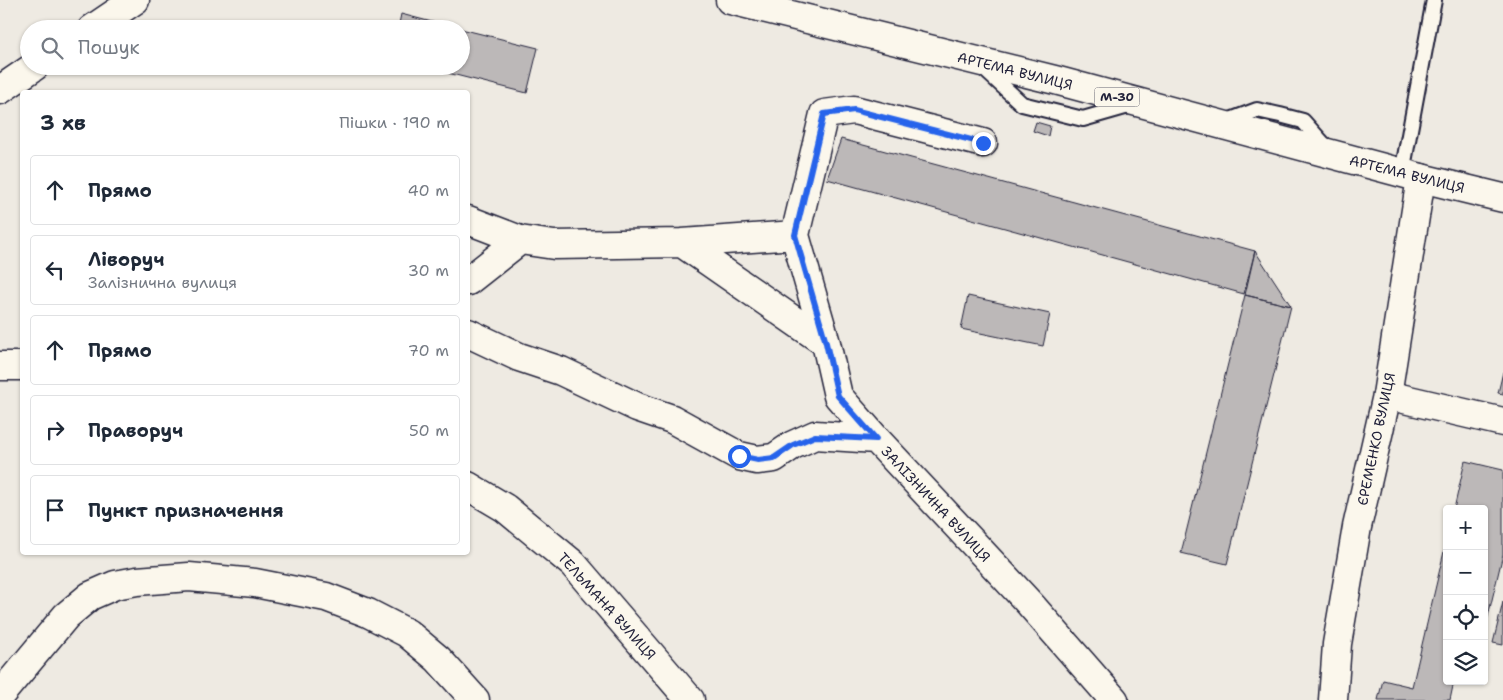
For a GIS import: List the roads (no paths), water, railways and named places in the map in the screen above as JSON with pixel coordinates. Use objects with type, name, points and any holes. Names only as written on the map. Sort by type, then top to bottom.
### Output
[{"type":"main road","points":[[105,20],[135,0]]},
{"type":"main road","name":"АРТЕМА ВУЛИЦЯ","points":[[730,0],[1140,103],[1503,198]]},
{"type":"main road","points":[[0,90],[22,75]]},
{"type":"main road","points":[[470,221],[520,240],[554,245],[682,243],[795,235],[824,114],[854,110],[983,143]]},
{"type":"main road","name":"ЄРЕМЕНКО ВУЛИЦЯ","points":[[1333,700],[1337,644],[1357,527],[1387,395],[1412,175]]},
{"type":"main road","name":"ЗАЛІЗНИЧНА ВУЛИЦЯ","points":[[795,235],[826,343],[838,396],[1030,604],[1114,700]]},
{"type":"main road","points":[[470,278],[520,240]]},
{"type":"main road","points":[[682,243],[826,343]]},
{"type":"main road","points":[[470,334],[519,357],[561,371],[637,407],[672,420],[704,435],[739,456],[758,460],[774,458],[793,445],[815,436],[876,439]]},
{"type":"main road","points":[[0,366],[20,366]]},
{"type":"main road","points":[[1387,395],[1503,422]]},
{"type":"main road","name":"ТЕЛЬМАНА ВУЛИЦЯ","points":[[470,487],[505,508],[572,564],[690,700]]},
{"type":"main road","points":[[0,695],[66,616],[90,596],[115,585],[137,581],[189,577],[255,582],[326,597],[368,613],[407,633],[438,659],[475,700]]},
{"type":"lane","points":[[1412,175],[1434,0]]}]
